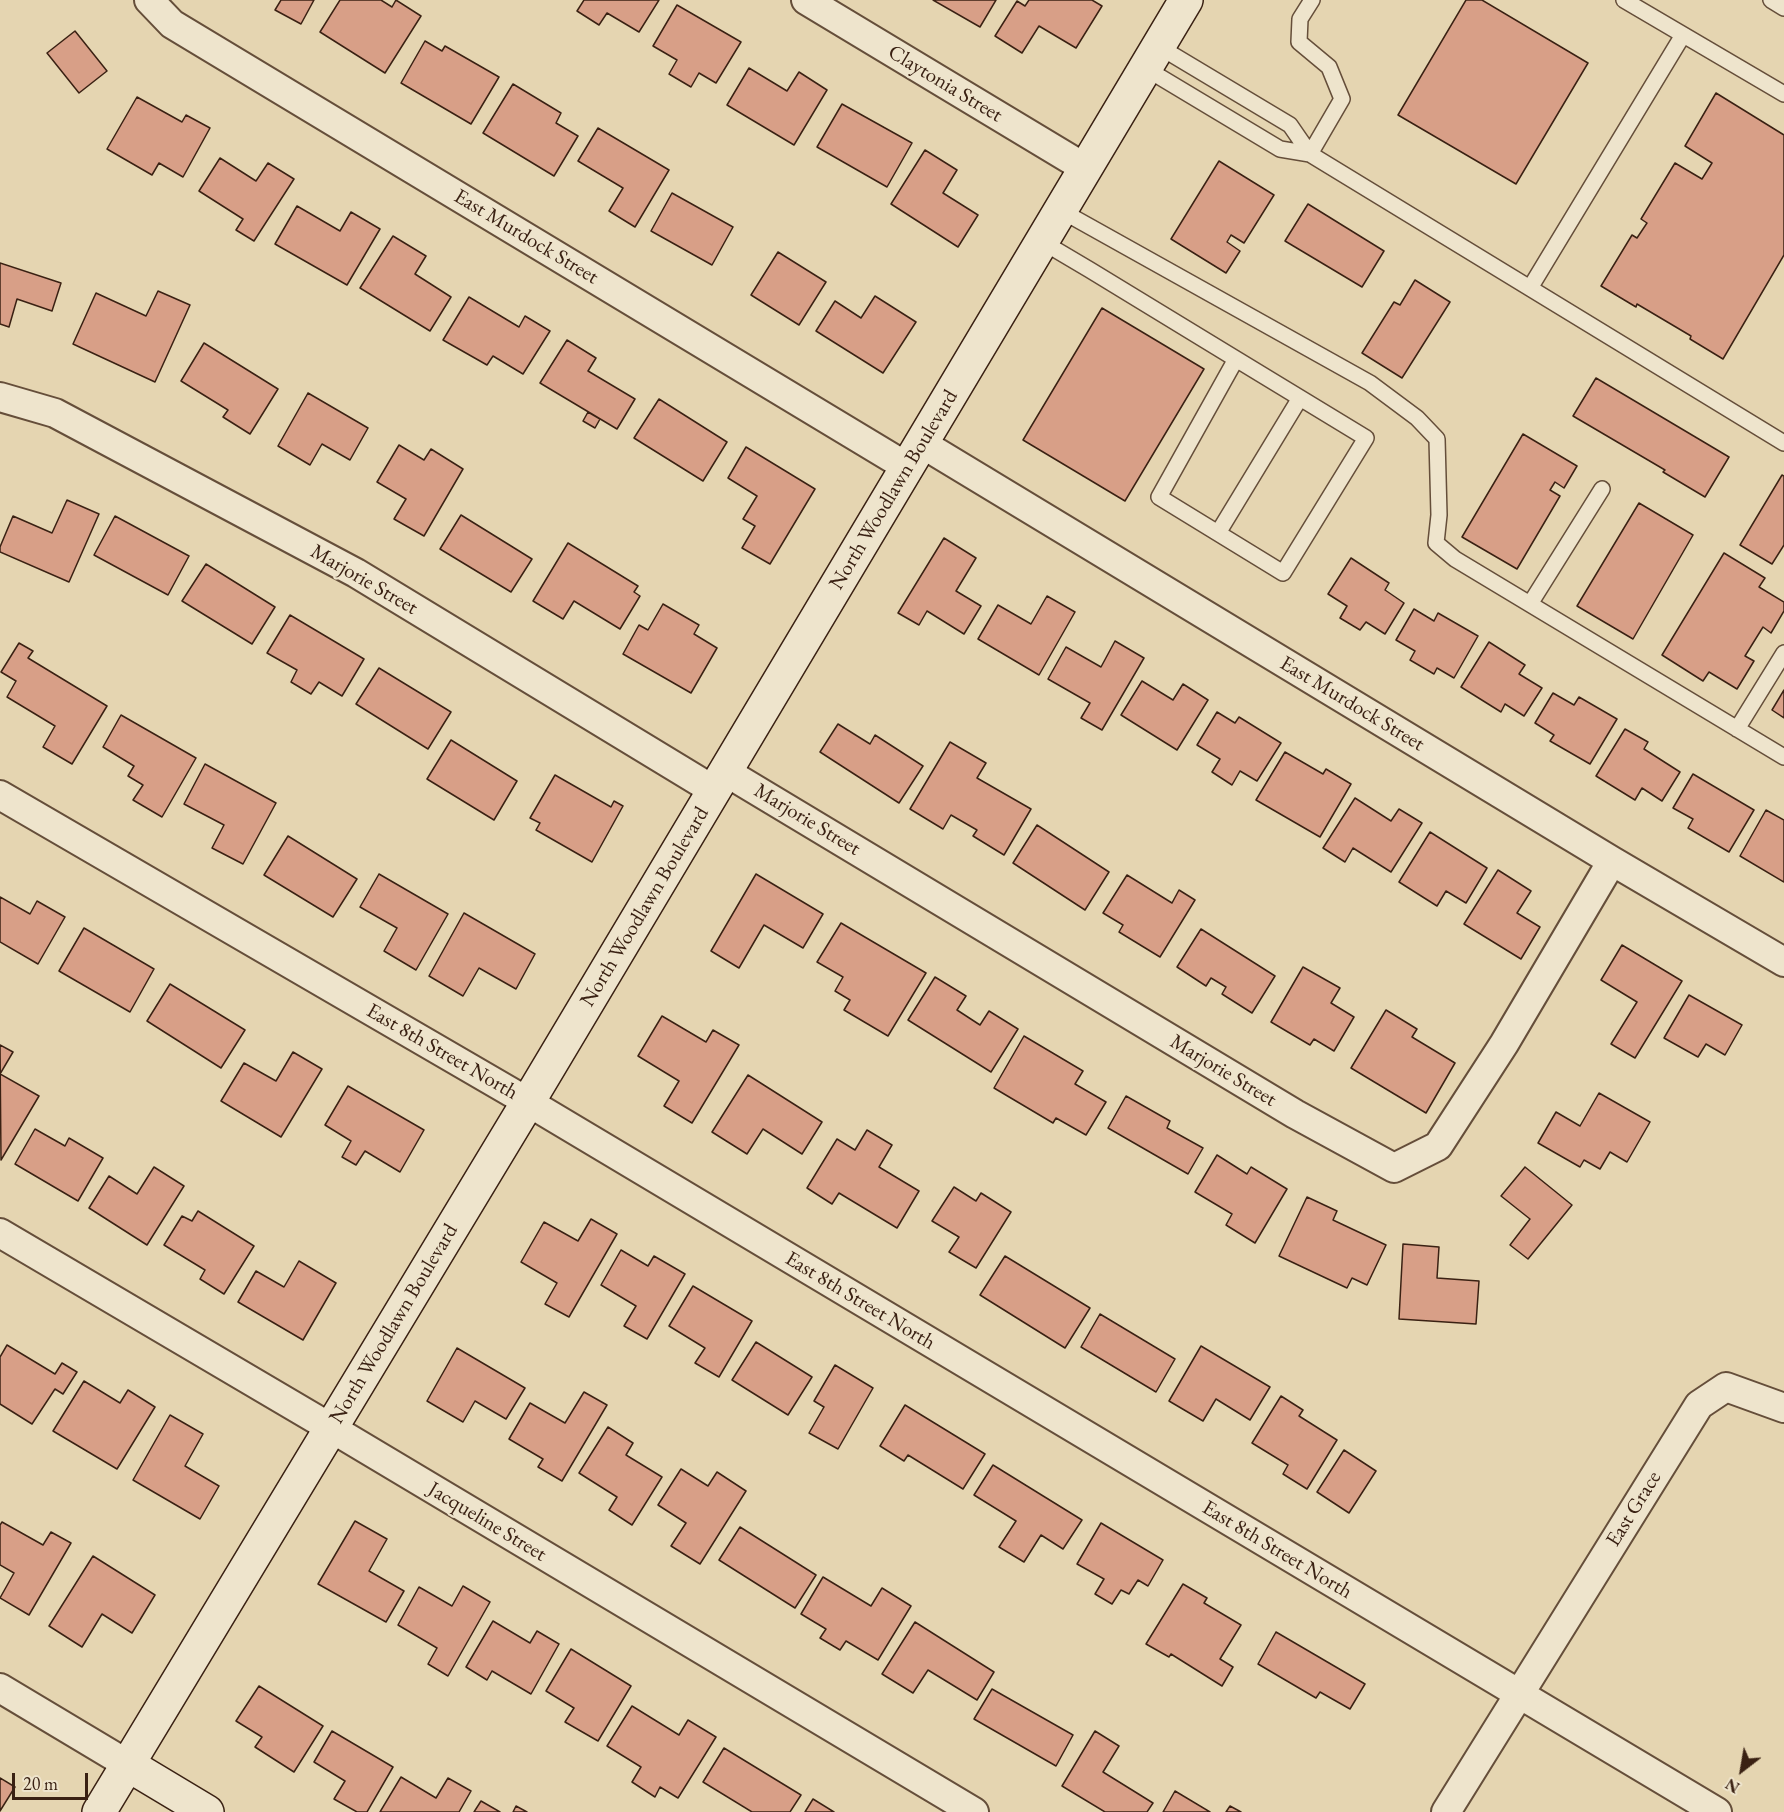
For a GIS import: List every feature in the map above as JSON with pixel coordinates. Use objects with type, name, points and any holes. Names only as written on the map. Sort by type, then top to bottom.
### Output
[{"type":"main road","name":"North Woodlawn Boulevard","points":[[99,1812],[528,1102],[1186,0]]},
{"type":"main road","points":[[127,1764],[207,1812]]},
{"type":"street","name":"East Murdock Street","points":[[149,0],[172,24],[1784,962]]},
{"type":"street","name":"Claytonia Street","points":[[806,0],[1085,168]]},
{"type":"street","name":"Marjorie Street","points":[[0,397],[55,413],[356,573],[1295,1114],[1394,1168],[1438,1146],[1504,1044],[1612,861]]},
{"type":"street","name":"East 8th Street North","points":[[0,795],[528,1102],[1717,1812]]},
{"type":"street","name":"Jacqueline Street","points":[[0,1233],[974,1812]]},
{"type":"street","name":"East Grace","points":[[1518,1693],[1699,1405],[1726,1387],[1784,1408]]},
{"type":"street","points":[[0,1688],[127,1764]]},
{"type":"street","points":[[1446,1812],[1518,1693]]},
{"type":"lane","points":[[1310,154],[1342,99],[1329,67],[1299,42],[1300,19],[1312,0]]},
{"type":"lane","points":[[1624,0],[1784,94]]},
{"type":"lane","points":[[1771,0],[1784,8]]},
{"type":"lane","points":[[1530,288],[1683,35]]},
{"type":"lane","points":[[1151,57],[1290,125],[1310,154]]},
{"type":"lane","points":[[1151,57],[1280,149],[1310,154],[1784,443]]},
{"type":"lane","points":[[1060,210],[1370,383],[1417,418],[1437,438],[1439,515],[1436,543],[1455,559],[1784,757]]},
{"type":"lane","points":[[1041,241],[1236,359],[1366,438],[1283,573],[1159,496],[1236,359]]},
{"type":"lane","points":[[1218,533],[1300,398]]},
{"type":"lane","points":[[1530,604],[1602,489]]},
{"type":"lane","points":[[1737,729],[1784,653]]},
{"type":"building","points":[[281,0],[314,0],[301,24],[275,10]]},
{"type":"building","points":[[340,0],[381,0],[392,7],[396,0],[421,16],[385,73],[320,32]]},
{"type":"building","points":[[584,0],[659,0],[639,32],[607,13],[599,25],[577,11]]},
{"type":"building","points":[[933,0],[996,0],[980,27]]},
{"type":"building","points":[[1029,0],[1092,0],[1102,6],[1076,48],[1039,26],[1022,53],[995,36],[1017,1],[1025,6]]},
{"type":"building","points":[[1466,0],[1482,0],[1588,63],[1516,184],[1398,115]]},
{"type":"building","points":[[677,5],[741,42],[716,83],[699,73],[691,87],[669,74],[677,60],[653,46]]},
{"type":"building","points":[[75,31],[107,71],[79,93],[47,53]]},
{"type":"building","points":[[425,41],[442,51],[445,46],[499,77],[471,124],[401,83]]},
{"type":"building","points":[[749,68],[787,91],[799,72],[827,90],[794,145],[727,105]]},
{"type":"building","points":[[513,84],[561,113],[556,123],[578,136],[554,176],[483,133]]},
{"type":"building","points":[[1716,93],[1784,135],[1784,255],[1723,359],[1690,339],[1691,336],[1601,286],[1632,235],[1637,238],[1647,223],[1641,219],[1675,163],[1702,179],[1712,163],[1685,146]]},
{"type":"building","points":[[137,97],[182,122],[186,115],[210,128],[183,177],[159,163],[152,175],[107,149]]},
{"type":"building","points":[[842,104],[912,143],[887,187],[817,147]]},
{"type":"building","points":[[598,128],[669,170],[635,227],[609,211],[623,188],[578,161]]},
{"type":"building","points":[[925,150],[957,170],[943,193],[978,215],[958,247],[891,204]]},
{"type":"building","points":[[220,158],[256,181],[268,163],[294,179],[254,241],[236,230],[243,219],[199,191]]},
{"type":"building","points":[[1219,161],[1274,195],[1244,243],[1231,235],[1227,242],[1240,251],[1226,273],[1171,239]]},
{"type":"building","points":[[672,193],[733,227],[712,265],[651,231]]},
{"type":"building","points":[[1308,204],[1384,251],[1362,287],[1285,241]]},
{"type":"building","points":[[297,206],[340,231],[351,212],[380,229],[347,285],[275,244]]},
{"type":"building","points":[[393,236],[426,256],[415,274],[451,297],[430,331],[360,288]]},
{"type":"building","points":[[778,252],[826,282],[799,325],[751,295]]},
{"type":"building","points":[[0,263],[61,283],[52,311],[17,299],[9,327],[0,324]]},
{"type":"building","points":[[1415,280],[1450,302],[1402,378],[1362,353],[1394,302],[1400,305]]},
{"type":"building","points":[[158,291],[190,305],[155,382],[73,344],[96,293],[146,316]]},
{"type":"building","points":[[875,296],[916,322],[883,373],[816,331],[835,301],[861,318]]},
{"type":"building","points":[[469,297],[519,327],[525,316],[550,331],[523,374],[493,356],[487,365],[443,340]]},
{"type":"building","points":[[1102,308],[1204,369],[1125,501],[1023,440]]},
{"type":"building","points":[[567,340],[596,358],[588,371],[635,399],[617,429],[540,383]]},
{"type":"building","points":[[204,343],[278,389],[250,434],[223,417],[228,410],[181,381]]},
{"type":"building","points":[[1596,378],[1729,457],[1705,497],[1663,472],[1665,470],[1573,416]]},
{"type":"building","points":[[308,393],[368,428],[350,460],[322,444],[310,465],[278,446]]},
{"type":"building","points":[[659,399],[727,442],[703,481],[634,438]]},
{"type":"building","points":[[588,412],[600,419],[595,428],[583,421]]},
{"type":"building","points":[[1523,434],[1577,466],[1564,488],[1555,482],[1550,490],[1560,496],[1517,569],[1462,537]]},
{"type":"building","points":[[399,445],[424,460],[431,449],[463,469],[424,536],[394,519],[406,499],[377,482]]},
{"type":"building","points":[[746,447],[815,489],[770,564],[742,548],[755,526],[743,519],[757,496],[728,478]]},
{"type":"building","points":[[1782,475],[1784,476],[1784,545],[1772,564],[1740,545]]},
{"type":"building","points":[[67,500],[99,514],[69,582],[0,552],[13,516],[52,533]]},
{"type":"building","points":[[1639,503],[1693,535],[1633,639],[1577,606]]},
{"type":"building","points":[[461,515],[532,559],[511,592],[440,549]]},
{"type":"building","points":[[115,516],[189,556],[168,595],[94,555]]},
{"type":"building","points":[[944,538],[976,558],[956,591],[981,606],[964,634],[927,611],[919,625],[898,613]]},
{"type":"building","points":[[568,543],[638,586],[634,592],[640,596],[620,629],[574,601],[563,619],[533,601]]},
{"type":"building","points":[[1724,553],[1765,578],[1759,587],[1784,602],[1784,611],[1771,633],[1763,627],[1745,656],[1754,661],[1737,689],[1709,672],[1703,681],[1662,655]]},
{"type":"building","points":[[1351,558],[1389,583],[1385,590],[1404,603],[1385,634],[1366,622],[1360,630],[1340,618],[1347,606],[1328,594]]},
{"type":"building","points":[[206,564],[275,607],[252,644],[182,601]]},
{"type":"building","points":[[1047,596],[1075,612],[1039,675],[978,639],[998,605],[1031,624]]},
{"type":"building","points":[[663,604],[699,625],[694,634],[717,648],[691,693],[623,654],[639,625],[648,630]]},
{"type":"building","points":[[1414,609],[1434,621],[1438,613],[1478,636],[1454,678],[1437,668],[1434,674],[1410,660],[1415,651],[1396,640]]},
{"type":"building","points":[[290,615],[364,659],[342,696],[319,682],[311,694],[291,682],[297,670],[267,653]]},
{"type":"building","points":[[1115,641],[1144,658],[1102,730],[1081,718],[1090,703],[1048,679],[1066,647],[1101,667]]},
{"type":"building","points":[[1489,642],[1525,665],[1519,674],[1542,688],[1524,716],[1505,704],[1501,712],[1461,687]]},
{"type":"building","points":[[19,643],[33,651],[28,658],[107,706],[72,764],[43,747],[55,726],[7,697],[16,681],[1,672]]},
{"type":"building","points":[[379,668],[451,712],[428,749],[356,704]]},
{"type":"building","points":[[1142,681],[1173,700],[1183,684],[1208,700],[1177,750],[1121,715]]},
{"type":"building","points":[[1784,690],[1784,718],[1772,710]]},
{"type":"building","points":[[1553,693],[1574,705],[1579,697],[1617,719],[1590,764],[1550,741],[1554,735],[1535,723]]},
{"type":"building","points":[[1217,712],[1235,723],[1239,717],[1281,743],[1257,781],[1240,771],[1232,785],[1212,772],[1220,759],[1197,745]]},
{"type":"building","points":[[121,715],[196,758],[162,817],[133,800],[143,785],[128,776],[134,766],[103,747]]},
{"type":"building","points":[[838,724],[870,744],[875,735],[923,766],[899,803],[820,752]]},
{"type":"building","points":[[1625,729],[1648,742],[1644,749],[1680,772],[1662,801],[1642,788],[1635,800],[1596,776]]},
{"type":"building","points":[[451,740],[517,781],[494,820],[427,779]]},
{"type":"building","points":[[950,742],[986,763],[977,778],[1031,809],[1004,855],[973,836],[977,830],[951,815],[943,829],[910,809]]},
{"type":"building","points":[[1285,752],[1323,774],[1326,769],[1351,784],[1320,837],[1256,800]]},
{"type":"building","points":[[205,764],[276,803],[243,864],[212,848],[224,825],[184,804]]},
{"type":"building","points":[[1693,774],[1754,810],[1729,852],[1688,828],[1693,819],[1673,808]]},
{"type":"building","points":[[555,775],[611,807],[614,801],[623,806],[592,862],[536,830],[540,823],[530,818]]},
{"type":"building","points":[[1355,798],[1391,821],[1399,809],[1422,823],[1391,872],[1353,848],[1345,862],[1323,848]]},
{"type":"building","points":[[1766,810],[1784,820],[1784,882],[1740,856]]},
{"type":"building","points":[[1037,825],[1109,872],[1085,910],[1013,863]]},
{"type":"building","points":[[1430,832],[1487,868],[1466,903],[1446,891],[1437,906],[1399,882]]},
{"type":"building","points":[[288,836],[357,879],[333,917],[264,875]]},
{"type":"building","points":[[1498,870],[1531,891],[1517,913],[1540,927],[1521,959],[1464,924]]},
{"type":"building","points":[[379,874],[448,914],[416,970],[384,951],[397,928],[360,907]]},
{"type":"building","points":[[756,874],[823,914],[803,948],[764,925],[739,968],[711,951]]},
{"type":"building","points":[[1127,875],[1172,903],[1179,890],[1195,900],[1160,957],[1119,932],[1123,925],[1103,913]]},
{"type":"building","points":[[0,897],[30,914],[37,901],[65,917],[38,964],[0,942]]},
{"type":"building","points":[[464,913],[535,954],[516,989],[479,968],[463,996],[429,976]]},
{"type":"building","points":[[841,923],[926,973],[888,1036],[844,1010],[850,1000],[835,991],[843,977],[817,962]]},
{"type":"building","points":[[84,928],[154,969],[130,1012],[59,971]]},
{"type":"building","points":[[1201,929],[1275,976],[1252,1013],[1222,994],[1226,987],[1211,978],[1206,986],[1177,967]]},
{"type":"building","points":[[1622,945],[1682,981],[1635,1058],[1611,1044],[1637,1002],[1601,980]]},
{"type":"building","points":[[1303,967],[1340,988],[1331,1003],[1354,1017],[1334,1051],[1314,1039],[1310,1045],[1271,1022]]},
{"type":"building","points":[[935,977],[966,996],[957,1010],[980,1025],[989,1011],[1018,1029],[991,1072],[908,1020]]},
{"type":"building","points":[[170,984],[245,1030],[221,1068],[147,1021]]},
{"type":"building","points":[[1689,995],[1742,1025],[1725,1055],[1706,1044],[1698,1057],[1664,1038]]},
{"type":"building","points":[[1386,1010],[1417,1029],[1412,1037],[1455,1063],[1426,1113],[1351,1068]]},
{"type":"building","points":[[662,1016],[706,1042],[713,1030],[739,1045],[692,1123],[664,1106],[679,1081],[638,1056]]},
{"type":"building","points":[[1024,1036],[1083,1071],[1075,1084],[1106,1102],[1086,1135],[1056,1118],[1053,1123],[994,1088]]},
{"type":"building","points":[[0,1045],[13,1052],[0,1074]]},
{"type":"building","points":[[293,1052],[322,1069],[281,1137],[221,1101],[244,1063],[276,1081]]},
{"type":"building","points":[[0,1074],[39,1096],[1,1160]]},
{"type":"building","points":[[748,1075],[822,1122],[802,1154],[763,1129],[747,1154],[712,1132]]},
{"type":"building","points":[[348,1086],[424,1130],[400,1172],[365,1151],[356,1165],[342,1157],[351,1141],[325,1125]]},
{"type":"building","points":[[1599,1093],[1650,1122],[1627,1162],[1610,1152],[1600,1169],[1584,1160],[1580,1167],[1538,1143],[1556,1112],[1580,1126]]},
{"type":"building","points":[[1126,1096],[1170,1121],[1167,1128],[1203,1148],[1188,1174],[1108,1128]]},
{"type":"building","points":[[35,1129],[65,1146],[69,1138],[103,1158],[78,1201],[15,1164]]},
{"type":"building","points":[[867,1130],[892,1145],[879,1167],[919,1191],[897,1228],[839,1193],[832,1204],[807,1188],[837,1139],[855,1150]]},
{"type":"building","points":[[1217,1155],[1247,1174],[1251,1167],[1287,1189],[1255,1243],[1226,1225],[1232,1214],[1195,1192]]},
{"type":"building","points":[[154,1167],[184,1186],[147,1245],[89,1208],[109,1176],[137,1194]]},
{"type":"building","points":[[1525,1167],[1572,1205],[1528,1259],[1510,1245],[1530,1219],[1501,1196]]},
{"type":"building","points":[[954,1187],[976,1201],[981,1193],[1011,1212],[976,1268],[949,1252],[959,1237],[932,1221]]},
{"type":"building","points":[[1307,1197],[1337,1211],[1333,1220],[1386,1245],[1367,1285],[1352,1278],[1347,1288],[1279,1256]]},
{"type":"building","points":[[198,1211],[254,1246],[224,1294],[200,1279],[205,1270],[164,1245],[182,1216],[192,1221]]},
{"type":"building","points":[[591,1219],[617,1234],[569,1317],[545,1304],[557,1283],[521,1262],[544,1222],[578,1241]]},
{"type":"building","points":[[1403,1244],[1439,1247],[1437,1278],[1479,1281],[1476,1324],[1399,1319]]},
{"type":"building","points":[[621,1250],[648,1266],[654,1256],[685,1274],[647,1339],[624,1326],[636,1306],[601,1285]]},
{"type":"building","points":[[1005,1256],[1090,1308],[1065,1348],[980,1295]]},
{"type":"building","points":[[299,1261],[336,1283],[303,1340],[238,1302],[256,1271],[284,1287]]},
{"type":"building","points":[[693,1286],[752,1321],[719,1377],[695,1363],[705,1348],[669,1326]]},
{"type":"building","points":[[1100,1314],[1175,1359],[1156,1392],[1081,1347]]},
{"type":"building","points":[[756,1342],[812,1377],[788,1415],[732,1380]]},
{"type":"building","points":[[7,1345],[55,1374],[62,1363],[77,1372],[63,1394],[55,1389],[32,1424],[0,1404],[0,1357]]},
{"type":"building","points":[[1201,1346],[1270,1387],[1250,1420],[1216,1399],[1203,1421],[1169,1401]]},
{"type":"building","points":[[457,1348],[525,1388],[506,1419],[475,1401],[463,1422],[427,1401]]},
{"type":"building","points":[[835,1365],[873,1388],[838,1449],[809,1433],[824,1407],[814,1401]]},
{"type":"building","points":[[84,1381],[120,1403],[128,1390],[155,1407],[117,1469],[53,1431]]},
{"type":"building","points":[[584,1392],[607,1405],[562,1481],[538,1467],[543,1459],[509,1439],[530,1403],[565,1423]]},
{"type":"building","points":[[1281,1396],[1303,1410],[1299,1416],[1337,1440],[1307,1489],[1283,1474],[1288,1465],[1252,1443]]},
{"type":"building","points":[[905,1405],[985,1454],[963,1489],[908,1455],[904,1461],[880,1446]]},
{"type":"building","points":[[170,1415],[203,1434],[185,1466],[219,1486],[200,1519],[133,1480]]},
{"type":"building","points":[[608,1427],[633,1443],[626,1455],[662,1477],[632,1525],[609,1510],[617,1497],[579,1473]]},
{"type":"building","points":[[1344,1450],[1376,1471],[1349,1513],[1317,1492]]},
{"type":"building","points":[[993,1465],[1082,1520],[1063,1549],[1041,1535],[1024,1562],[999,1547],[1016,1521],[974,1495]]},
{"type":"building","points":[[681,1469],[708,1486],[717,1472],[746,1491],[700,1564],[671,1546],[686,1523],[658,1505]]},
{"type":"building","points":[[355,1521],[387,1539],[369,1571],[404,1591],[386,1622],[318,1584]]},
{"type":"building","points":[[2,1522],[43,1545],[51,1532],[71,1543],[29,1615],[0,1598],[14,1573],[0,1565],[0,1525]]},
{"type":"building","points":[[1101,1523],[1163,1560],[1148,1586],[1138,1580],[1129,1594],[1121,1590],[1112,1604],[1095,1594],[1104,1579],[1077,1564]]},
{"type":"building","points":[[740,1527],[816,1575],[795,1608],[719,1560]]},
{"type":"building","points":[[93,1556],[155,1595],[132,1633],[102,1614],[82,1647],[49,1626]]},
{"type":"building","points":[[823,1577],[871,1606],[882,1588],[911,1606],[878,1660],[846,1641],[840,1650],[820,1638],[826,1629],[801,1614]]},
{"type":"building","points":[[1183,1584],[1207,1598],[1204,1603],[1241,1625],[1220,1659],[1233,1667],[1222,1686],[1171,1654],[1169,1657],[1146,1644]]},
{"type":"building","points":[[463,1586],[490,1602],[448,1676],[428,1664],[437,1648],[398,1625],[419,1587],[452,1606]]},
{"type":"building","points":[[493,1621],[530,1643],[537,1631],[559,1644],[531,1694],[492,1671],[487,1680],[466,1667]]},
{"type":"building","points":[[915,1622],[994,1672],[977,1700],[928,1670],[913,1693],[882,1674]]},
{"type":"building","points":[[1276,1632],[1365,1684],[1350,1709],[1320,1692],[1316,1698],[1258,1664]]},
{"type":"building","points":[[571,1649],[631,1686],[598,1741],[565,1722],[574,1708],[546,1691]]},
{"type":"building","points":[[259,1686],[323,1726],[294,1772],[255,1747],[262,1737],[236,1721]]},
{"type":"building","points":[[992,1689],[1073,1735],[1056,1766],[974,1719]]},
{"type":"building","points":[[632,1706],[679,1735],[688,1720],[716,1737],[678,1798],[660,1787],[655,1797],[632,1782],[641,1767],[607,1746]]},
{"type":"building","points":[[332,1731],[393,1767],[367,1812],[357,1812],[334,1799],[345,1781],[314,1762]]},
{"type":"building","points":[[1095,1731],[1119,1746],[1103,1772],[1153,1803],[1147,1812],[1105,1812],[1062,1786]]},
{"type":"building","points":[[724,1748],[801,1795],[790,1812],[752,1812],[703,1782]]},
{"type":"building","points":[[401,1777],[436,1798],[448,1778],[471,1791],[459,1812],[380,1812]]},
{"type":"building","points":[[0,1778],[15,1787],[0,1811]]},
{"type":"building","points":[[1175,1791],[1210,1812],[1163,1812]]},
{"type":"building","points":[[813,1799],[834,1812],[805,1812]]},
{"type":"building","points":[[481,1801],[500,1812],[474,1812]]},
{"type":"building","points":[[516,1806],[527,1812],[513,1812]]},
{"type":"building","points":[[1230,1806],[1241,1812],[1226,1812]]}]
